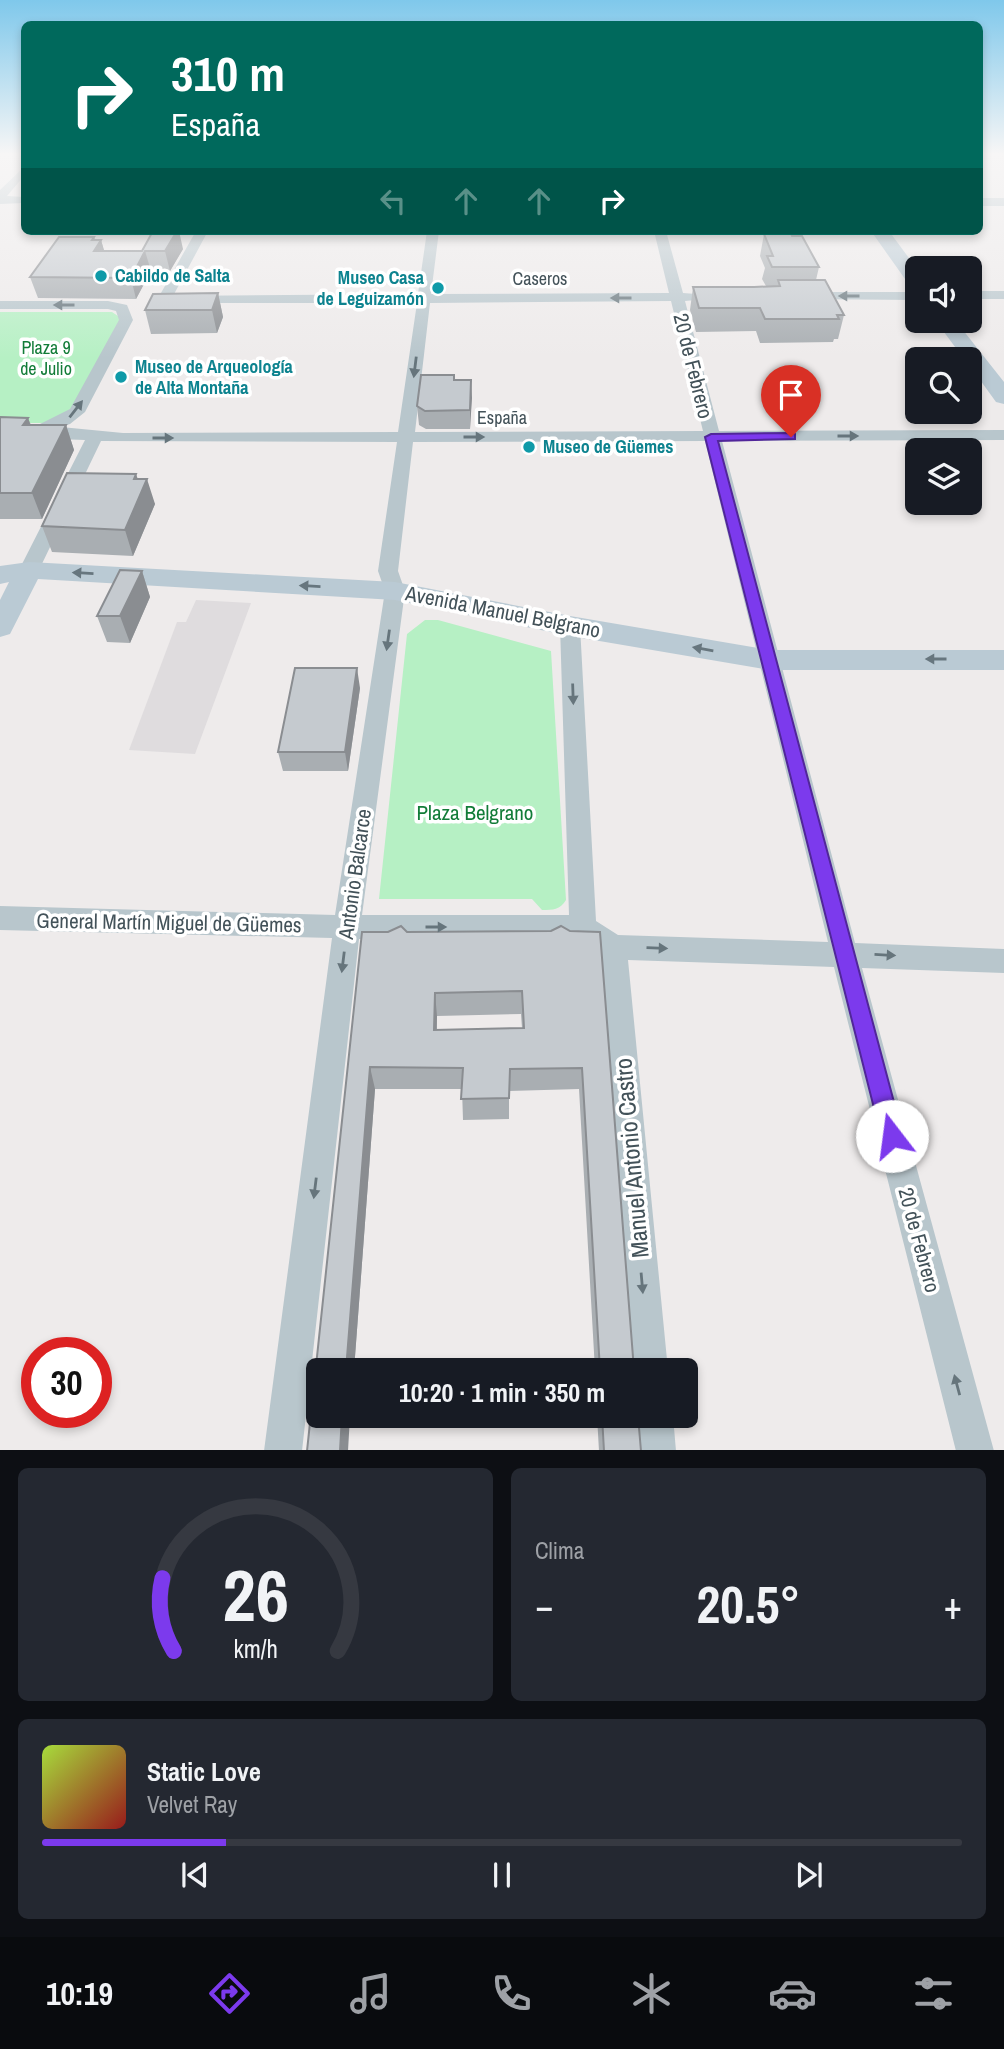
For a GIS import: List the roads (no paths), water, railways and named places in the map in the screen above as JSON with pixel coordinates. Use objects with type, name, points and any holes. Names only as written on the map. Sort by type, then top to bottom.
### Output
[{"type":"main road","points":[[883,235],[905,265]]},
{"type":"main road","points":[[955,333],[1004,397]]},
{"type":"main road","points":[[0,626],[29,570]]},
{"type":"main road","name":"Avenida Manuel Belgrano","points":[[0,575],[29,570],[395,591],[570,626],[770,660],[1004,660]]},
{"type":"street","name":"Caseros","points":[[200,235],[164,300],[703,297]]},
{"type":"street","name":"Antonio Balcarce","points":[[283,1450],[347,927],[395,591],[388,571],[432,235]]},
{"type":"street","name":"20 de Febrero","points":[[661,235],[844,953],[975,1450]]},
{"type":"street","points":[[982,295],[1004,295]]},
{"type":"street","points":[[783,296],[905,296]]},
{"type":"street","points":[[0,305],[108,305],[122,308],[126,320],[77,412],[64,421],[44,428],[8,432]]},
{"type":"street","name":"España","points":[[8,432],[95,436],[406,437],[1004,435]]},
{"type":"street","points":[[29,570],[95,436]]},
{"type":"street","points":[[570,626],[583,927],[613,947],[844,953],[1004,961]]},
{"type":"street","name":"General Martín Miguel de Güemes","points":[[0,918],[347,927],[583,927]]},
{"type":"street","name":"Manuel Antonio Castro","points":[[613,947],[649,1358]]},
{"type":"street","points":[[655,1428],[657,1450]]},
{"type":"place","name":"Cabildo de Salta","points":[[101,276]]},
{"type":"place","name":"Museo Casa de Leguizamón","points":[[438,288]]},
{"type":"place","name":"Museo de Arqueología de Alta Montaña","points":[[121,377]]},
{"type":"place","name":"Museo de Güemes","points":[[529,447]]},
{"type":"park label","name":"Plaza 9 de Julio","points":[[46,358]]},
{"type":"park label","name":"Plaza Belgrano","points":[[475,813]]}]
